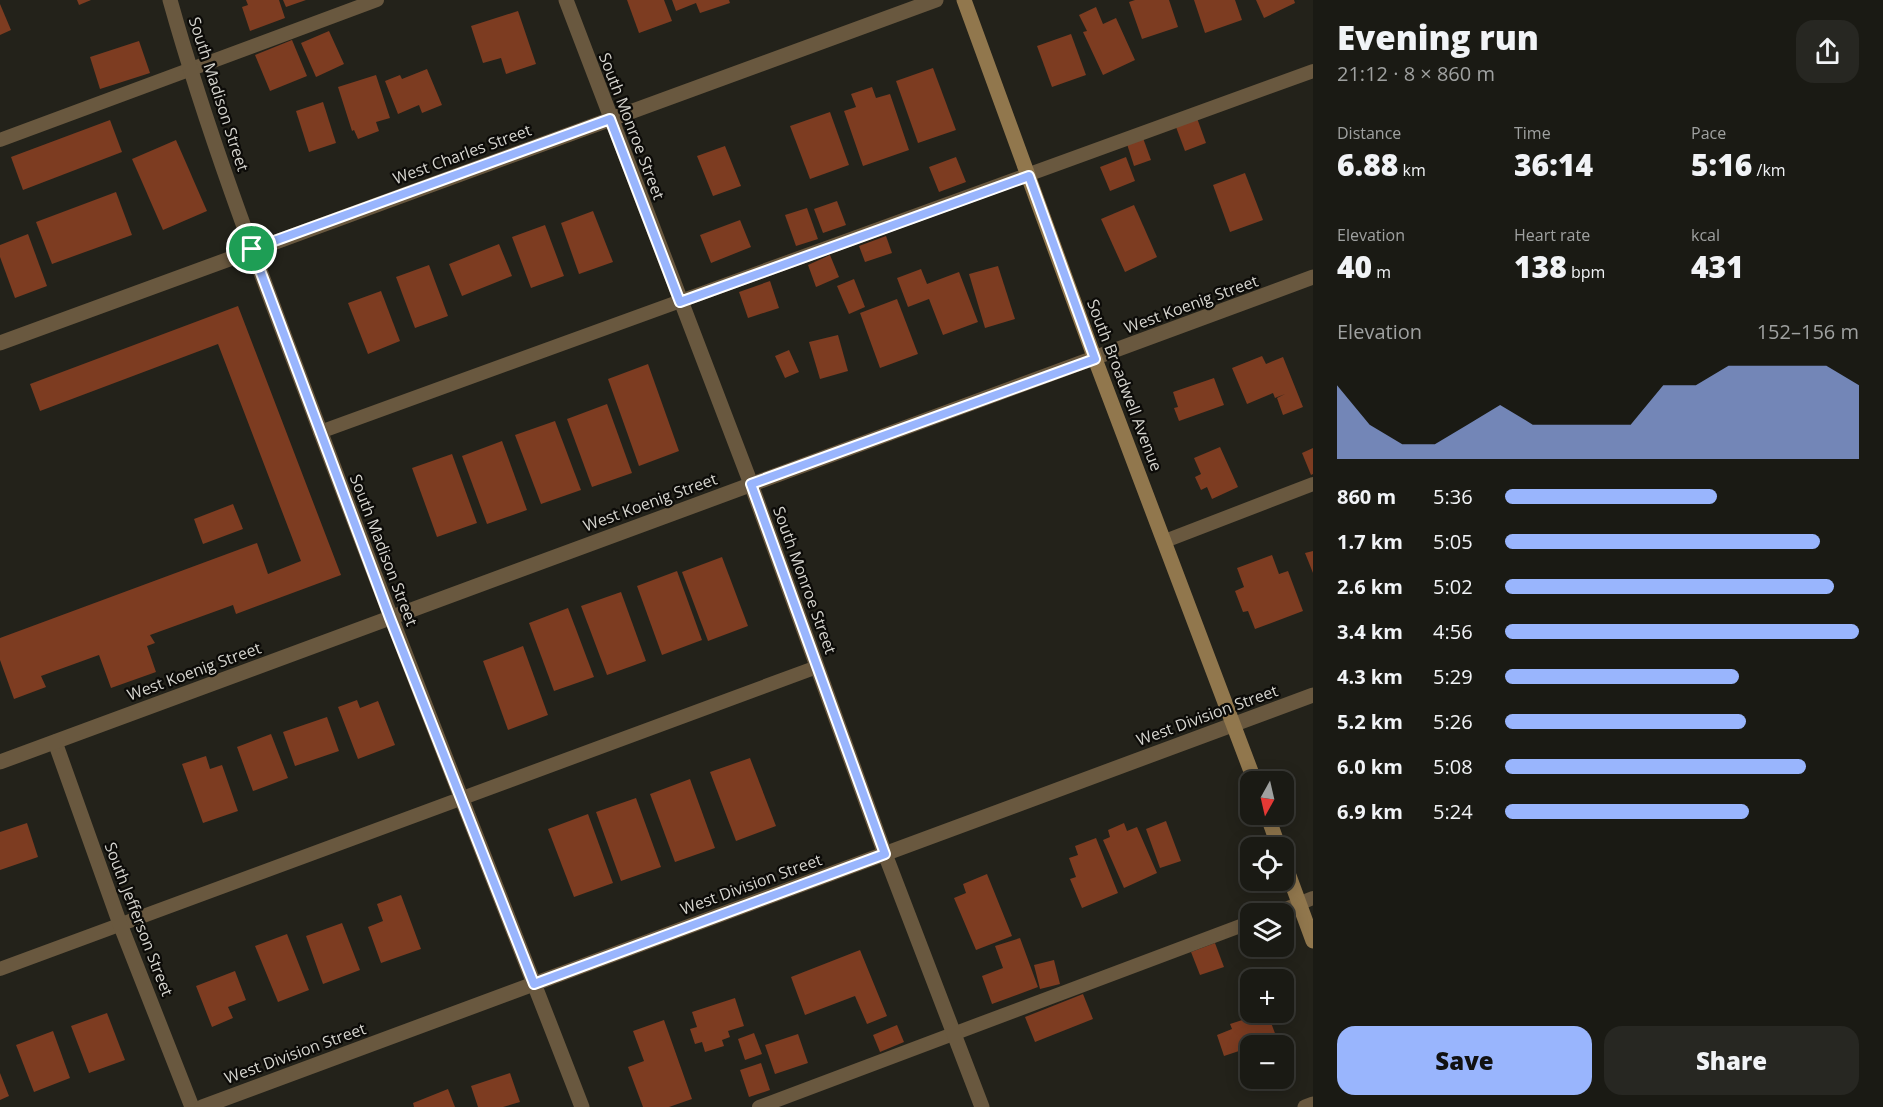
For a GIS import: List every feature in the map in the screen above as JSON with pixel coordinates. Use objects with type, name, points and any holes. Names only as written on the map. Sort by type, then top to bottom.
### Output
[{"type":"main road","name":"South Broadwell Avenue","points":[[964,0],[1095,359],[1251,771]]},
{"type":"main road","points":[[1294,880],[1306,901],[1313,941]]},
{"type":"street","name":"South Madison Street","points":[[170,0],[189,70],[320,432],[390,618],[582,1107]]},
{"type":"street","name":"South Monroe Street","points":[[566,0],[751,484],[885,854],[981,1107]]},
{"type":"street","name":"West Charles Street","points":[[0,344],[252,249],[936,0]]},
{"type":"street","name":"West Koenig Street","points":[[0,762],[1313,277]]},
{"type":"street","name":"West Division Street","points":[[202,1107],[1313,695]]},
{"type":"street","name":"South Jefferson Street","points":[[55,742],[120,924],[192,1107]]},
{"type":"street","points":[[1305,1107],[1313,1104]]},
{"type":"lane","points":[[0,140],[377,0]]},
{"type":"lane","points":[[320,432],[1313,71]]},
{"type":"lane","points":[[1165,541],[1313,484]]},
{"type":"lane","points":[[0,969],[817,667]]},
{"type":"lane","points":[[759,1107],[1240,926]]},
{"type":"building","points":[[77,0],[91,0],[79,5]]},
{"type":"building","points":[[246,0],[279,0],[285,18],[250,31],[242,7],[248,5]]},
{"type":"building","points":[[283,0],[306,0],[286,7]]},
{"type":"building","points":[[627,0],[664,0],[672,21],[639,33]]},
{"type":"building","points":[[672,0],[729,0],[730,3],[700,13],[696,3],[676,11]]},
{"type":"building","points":[[1169,0],[1178,27],[1142,39],[1129,2]]},
{"type":"building","points":[[1194,0],[1235,0],[1242,20],[1205,33]]},
{"type":"building","points":[[1256,0],[1294,0],[1295,3],[1264,18]]},
{"type":"building","points":[[0,4],[11,30],[0,35]]},
{"type":"building","points":[[1096,7],[1103,24],[1116,18],[1135,60],[1103,75],[1083,32],[1087,31],[1079,15]]},
{"type":"building","points":[[518,11],[536,64],[506,74],[501,58],[483,63],[471,26]]},
{"type":"building","points":[[329,31],[344,64],[316,77],[301,43]]},
{"type":"building","points":[[1071,34],[1086,75],[1052,87],[1037,46]]},
{"type":"building","points":[[292,40],[307,76],[270,91],[255,55]]},
{"type":"building","points":[[139,41],[150,73],[100,89],[90,57]]},
{"type":"building","points":[[933,68],[956,130],[918,143],[896,81]]},
{"type":"building","points":[[427,69],[442,105],[422,113],[419,105],[398,114],[385,81],[400,75],[402,79]]},
{"type":"building","points":[[376,75],[390,118],[376,122],[379,131],[358,139],[354,130],[352,131],[338,87]]},
{"type":"building","points":[[872,87],[876,98],[890,94],[909,150],[863,166],[844,111],[856,107],[851,94]]},
{"type":"building","points":[[323,102],[336,143],[309,152],[296,111]]},
{"type":"building","points":[[830,112],[849,165],[810,179],[790,126]]},
{"type":"building","points":[[1197,118],[1206,143],[1185,151],[1176,127]]},
{"type":"building","points":[[110,120],[122,152],[23,190],[11,157]]},
{"type":"building","points":[[1143,138],[1151,160],[1134,166],[1127,144]]},
{"type":"building","points":[[176,140],[207,211],[163,230],[132,159]]},
{"type":"building","points":[[725,146],[741,186],[713,196],[697,156]]},
{"type":"building","points":[[956,157],[966,182],[939,192],[929,167]]},
{"type":"building","points":[[1126,157],[1135,181],[1110,191],[1100,167]]},
{"type":"building","points":[[1245,173],[1263,220],[1230,232],[1213,185]]},
{"type":"building","points":[[116,192],[132,235],[52,264],[36,222]]},
{"type":"building","points":[[837,201],[846,225],[823,233],[814,209]]},
{"type":"building","points":[[1134,205],[1157,257],[1125,272],[1101,219]]},
{"type":"building","points":[[807,208],[818,239],[796,246],[785,215]]},
{"type":"building","points":[[593,211],[613,262],[579,274],[561,223]]},
{"type":"building","points":[[740,220],[751,247],[711,263],[700,235]]},
{"type":"building","points":[[545,225],[564,276],[531,288],[512,237]]},
{"type":"building","points":[[28,234],[47,286],[15,298],[0,257],[0,245]]},
{"type":"building","points":[[886,236],[892,253],[865,262],[859,246]]},
{"type":"building","points":[[499,244],[512,276],[462,296],[449,264]]},
{"type":"building","points":[[830,255],[839,277],[816,287],[808,265]]},
{"type":"building","points":[[429,265],[448,316],[415,328],[396,277]]},
{"type":"building","points":[[998,266],[1015,319],[985,328],[969,274]]},
{"type":"building","points":[[921,269],[927,284],[959,272],[978,322],[943,335],[929,299],[908,307],[897,278]]},
{"type":"building","points":[[854,279],[865,307],[849,314],[837,286]]},
{"type":"building","points":[[770,281],[779,308],[748,318],[739,292]]},
{"type":"building","points":[[381,291],[400,341],[368,354],[348,303]]},
{"type":"building","points":[[897,299],[918,354],[880,368],[860,313]]},
{"type":"building","points":[[238,306],[341,575],[236,614],[233,605],[150,635],[155,643],[147,646],[156,672],[111,688],[99,655],[41,676],[46,687],[14,699],[0,660],[0,638],[257,543],[268,574],[301,561],[218,344],[40,411],[30,384]]},
{"type":"building","points":[[838,335],[848,371],[820,379],[809,342]]},
{"type":"building","points":[[789,350],[799,372],[785,378],[775,356]]},
{"type":"building","points":[[1262,356],[1266,364],[1283,357],[1303,407],[1283,415],[1277,398],[1285,394],[1275,398],[1273,393],[1247,404],[1232,368]]},
{"type":"building","points":[[648,364],[679,451],[639,466],[608,379]]},
{"type":"building","points":[[1214,378],[1224,405],[1179,421],[1174,408],[1178,407],[1173,392]]},
{"type":"building","points":[[607,404],[632,473],[592,487],[567,419]]},
{"type":"building","points":[[555,421],[581,490],[541,504],[515,435]]},
{"type":"building","points":[[502,441],[527,510],[487,524],[462,456]]},
{"type":"building","points":[[1220,447],[1238,487],[1212,499],[1207,487],[1201,490],[1195,477],[1201,474],[1194,458]]},
{"type":"building","points":[[1313,448],[1313,474],[1311,475],[1302,453]]},
{"type":"building","points":[[452,454],[477,523],[437,537],[412,468]]},
{"type":"building","points":[[233,504],[243,529],[203,544],[194,519]]},
{"type":"building","points":[[1313,551],[1313,573],[1305,553]]},
{"type":"building","points":[[1272,555],[1279,574],[1288,571],[1303,611],[1255,629],[1248,611],[1243,612],[1235,591],[1244,587],[1237,568]]},
{"type":"building","points":[[722,557],[748,626],[708,641],[682,572]]},
{"type":"building","points":[[677,571],[702,640],[662,655],[637,586]]},
{"type":"building","points":[[621,592],[646,661],[607,675],[581,606]]},
{"type":"building","points":[[568,608],[594,677],[554,691],[529,623]]},
{"type":"building","points":[[523,646],[548,715],[508,730],[483,661]]},
{"type":"building","points":[[357,700],[360,708],[378,701],[395,745],[358,759],[338,707]]},
{"type":"building","points":[[327,717],[339,751],[295,766],[283,732]]},
{"type":"building","points":[[271,734],[288,778],[253,791],[237,747]]},
{"type":"building","points":[[206,756],[210,769],[222,765],[238,811],[203,823],[182,764]]},
{"type":"building","points":[[750,758],[776,826],[736,841],[710,772]]},
{"type":"building","points":[[690,779],[715,848],[675,862],[650,794]]},
{"type":"building","points":[[636,798],[661,867],[621,881],[596,812]]},
{"type":"building","points":[[588,814],[613,883],[574,897],[548,829]]},
{"type":"building","points":[[1166,821],[1181,861],[1160,868],[1146,829]]},
{"type":"building","points":[[27,823],[38,857],[0,870],[0,832]]},
{"type":"building","points":[[1124,823],[1127,831],[1137,827],[1157,873],[1124,888],[1103,840],[1110,837],[1108,830]]},
{"type":"building","points":[[1096,838],[1118,893],[1082,908],[1070,879],[1076,877],[1069,858],[1078,855],[1075,846]]},
{"type":"building","points":[[987,874],[1012,936],[976,950],[954,898],[966,893],[963,884]]},
{"type":"building","points":[[401,895],[421,949],[381,963],[368,927],[383,921],[377,904]]},
{"type":"building","points":[[342,923],[360,970],[323,984],[306,936]]},
{"type":"building","points":[[287,934],[309,990],[278,1002],[255,946]]},
{"type":"building","points":[[1020,938],[1038,987],[992,1004],[982,976],[1003,968],[995,946]]},
{"type":"building","points":[[1215,943],[1224,967],[1200,975],[1191,952]]},
{"type":"building","points":[[860,950],[887,1016],[867,1024],[855,996],[805,1015],[791,977]]},
{"type":"building","points":[[1054,960],[1060,984],[1040,989],[1034,965]]},
{"type":"building","points":[[235,971],[246,1000],[228,1007],[233,1018],[212,1027],[196,986]]},
{"type":"building","points":[[1083,994],[1093,1019],[1035,1042],[1025,1017]]},
{"type":"building","points":[[735,998],[744,1026],[728,1031],[730,1037],[722,1040],[724,1046],[705,1052],[702,1042],[695,1044],[690,1029],[697,1027],[692,1012]]},
{"type":"building","points":[[107,1013],[125,1060],[89,1073],[71,1026]]},
{"type":"building","points":[[664,1020],[692,1099],[669,1107],[643,1107],[628,1067],[644,1061],[633,1031]]},
{"type":"building","points":[[1240,1021],[1240,1023],[1271,1023],[1276,1035],[1240,1035],[1240,1054],[1239,1051],[1224,1056],[1217,1035],[1232,1029],[1230,1024]]},
{"type":"building","points":[[897,1025],[904,1042],[880,1052],[873,1035]]},
{"type":"building","points":[[53,1031],[70,1078],[34,1092],[16,1045]]},
{"type":"building","points":[[754,1033],[762,1054],[745,1060],[738,1039]]},
{"type":"building","points":[[798,1034],[808,1063],[775,1074],[765,1045]]},
{"type":"building","points":[[761,1063],[770,1090],[749,1097],[740,1070]]},
{"type":"building","points":[[0,1073],[9,1096],[0,1100]]},
{"type":"building","points":[[510,1073],[520,1102],[503,1107],[478,1107],[471,1086]]},
{"type":"building","points":[[448,1089],[455,1107],[414,1107],[413,1103]]},
{"type":"route","points":[[610,119],[680,302],[1029,176],[1095,359],[751,484],[885,854],[534,984],[390,618],[252,249],[610,119]]}]
